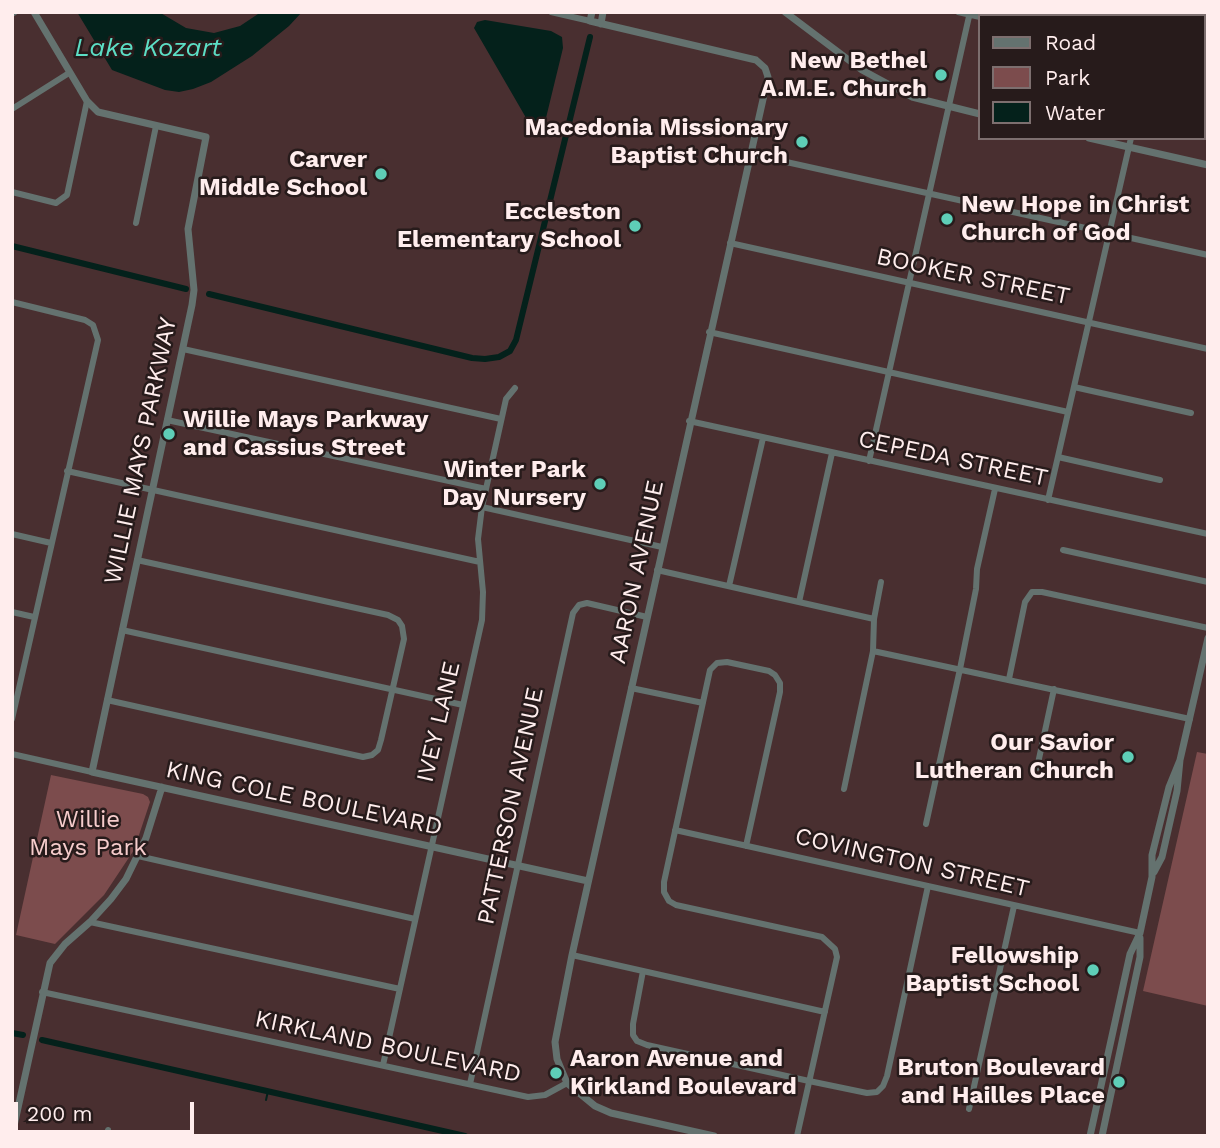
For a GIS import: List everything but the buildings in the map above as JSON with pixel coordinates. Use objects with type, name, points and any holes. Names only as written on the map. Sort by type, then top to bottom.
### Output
[{"type":"street","points":[[34,12],[87,102],[98,111],[156,126],[136,223]]},
{"type":"street","points":[[551,12],[601,24],[603,12]]},
{"type":"street","points":[[590,21],[592,12]]},
{"type":"street","points":[[785,12],[878,79],[912,97],[978,114]]},
{"type":"street","points":[[869,461],[970,13],[958,12]]},
{"type":"street","name":"AARON AVENUE","points":[[567,1083],[556,1059],[555,1042],[572,955],[768,77],[765,68],[756,60],[601,24]]},
{"type":"street","points":[[12,109],[69,73]]},
{"type":"street","points":[[12,192],[56,203],[68,195],[87,102]]},
{"type":"street","name":"WILLIE MAYS PARKWAY","points":[[92,772],[194,290],[188,229],[206,137],[156,126]]},
{"type":"street","points":[[1098,140],[1208,165]]},
{"type":"street","points":[[1048,500],[1131,140]]},
{"type":"street","points":[[750,154],[1208,255]]},
{"type":"street","name":"BOOKER STREET","points":[[730,243],[1208,349]]},
{"type":"street","points":[[12,302],[85,320],[93,325],[98,340],[12,719]]},
{"type":"street","points":[[709,332],[1068,412]]},
{"type":"street","points":[[183,349],[501,419]]},
{"type":"street","points":[[1074,387],[1191,413]]},
{"type":"street","name":"IVEY LANE","points":[[383,1065],[482,620],[483,592],[478,539],[482,507],[506,399],[515,388]]},
{"type":"street","points":[[167,420],[485,489]]},
{"type":"street","name":"CEPEDA STREET","points":[[690,421],[1208,534]]},
{"type":"street","points":[[729,586],[763,438]]},
{"type":"street","points":[[799,602],[832,453]]},
{"type":"street","points":[[1058,457],[1160,480]]},
{"type":"street","points":[[67,471],[480,562]]},
{"type":"street","points":[[926,824],[995,489]]},
{"type":"street","points":[[482,507],[662,547]]},
{"type":"street","points":[[12,534],[51,543]]},
{"type":"street","points":[[1063,550],[1208,582]]},
{"type":"street","points":[[107,700],[363,757],[378,750],[382,740],[404,639],[398,620],[388,615],[137,560]]},
{"type":"street","points":[[657,570],[874,619]]},
{"type":"street","points":[[844,789],[873,651],[874,619],[881,582]]},
{"type":"street","points":[[1009,679],[1025,602],[1032,592],[1208,628]]},
{"type":"street","name":"PATTERSON AVENUE","points":[[470,1084],[573,613],[579,605],[587,603],[647,617]]},
{"type":"street","points":[[12,612],[34,618]]},
{"type":"street","points":[[122,630],[463,705]]},
{"type":"street","points":[[1102,1136],[1140,957],[1140,933],[1153,875],[1152,855],[1169,787],[1181,760],[1208,638]]},
{"type":"street","points":[[873,651],[1190,719]]},
{"type":"street","points":[[746,846],[780,683],[769,671],[717,663],[710,670],[664,891],[669,901],[676,905],[822,937],[835,949],[837,957],[797,1136]]},
{"type":"street","points":[[1199,678],[1208,680]]},
{"type":"street","points":[[631,688],[703,703]]},
{"type":"street","points":[[1037,768],[1054,689]]},
{"type":"street","name":"KING COLE BOULEVARD","points":[[12,754],[588,881]]},
{"type":"street","points":[[12,1135],[47,973],[57,953],[90,922],[118,889],[138,856],[154,817],[162,787]]},
{"type":"street","name":"COVINGTON STREET","points":[[675,830],[1140,933]]},
{"type":"street","points":[[138,856],[415,919]]},
{"type":"street","points":[[643,971],[633,1024],[633,1035],[637,1041],[809,1081],[867,1093],[877,1092],[887,1076],[928,887]]},
{"type":"street","points":[[969,1109],[1014,906]]},
{"type":"street","points":[[90,922],[400,989]]},
{"type":"street","points":[[1090,1136],[1130,954],[1140,933]]},
{"type":"street","points":[[572,955],[825,1012]]},
{"type":"street","name":"KIRKLAND BOULEVARD","points":[[42,992],[528,1097],[545,1095],[567,1083]]},
{"type":"street","points":[[1117,1013],[1128,1015]]},
{"type":"street","points":[[1105,1068],[1116,1070]]},
{"type":"street","points":[[567,1083],[595,1106],[611,1113],[715,1136]]},
{"type":"green space","points":[[1197,752],[1208,754],[1208,1006],[1143,991]]},
{"type":"green space","name":"Willie Mays Park","points":[[51,775],[143,794],[150,802],[134,850],[104,895],[55,944],[16,935]]},
{"type":"water","name":"Lake Kozart","points":[[77,12],[159,12],[186,28],[214,33],[240,26],[261,12],[302,12],[252,56],[211,82],[179,92],[165,90],[112,70]]},
{"type":"water","points":[[485,20],[551,31],[562,37],[563,48],[541,129],[533,129],[527,125],[525,116],[474,28],[477,22]]},
{"type":"waterway","points":[[209,294],[472,358],[499,357],[510,351],[516,340],[590,37]]},
{"type":"waterway","points":[[12,246],[186,289]]},
{"type":"waterway","points":[[12,1033],[23,1035]]},
{"type":"waterway","points":[[42,1040],[465,1136]]},
{"type":"waterway","points":[[266,1100],[268,1091]]},
{"type":"place","name":"New Bethel A.M.E. Church","points":[[941,75]]},
{"type":"place","name":"Macedonia Missionary Baptist Church","points":[[802,142]]},
{"type":"place","name":"Carver Middle School","points":[[381,174]]},
{"type":"place","name":"New Hope in Christ Church of God","points":[[947,219]]},
{"type":"place","name":"Eccleston Elementary School","points":[[635,226]]},
{"type":"place","name":"Willie Mays Parkway and Cassius Street","points":[[169,434]]},
{"type":"place","name":"Winter Park Day Nursery","points":[[600,484]]},
{"type":"place","name":"Our Savior Lutheran Church","points":[[1128,757]]},
{"type":"place","name":"Fellowship Baptist School","points":[[1093,970]]},
{"type":"place","name":"Aaron Avenue and Kirkland Boulevard","points":[[556,1073]]},
{"type":"place","name":"Bruton Boulevard and Hailles Place","points":[[1119,1082]]}]
